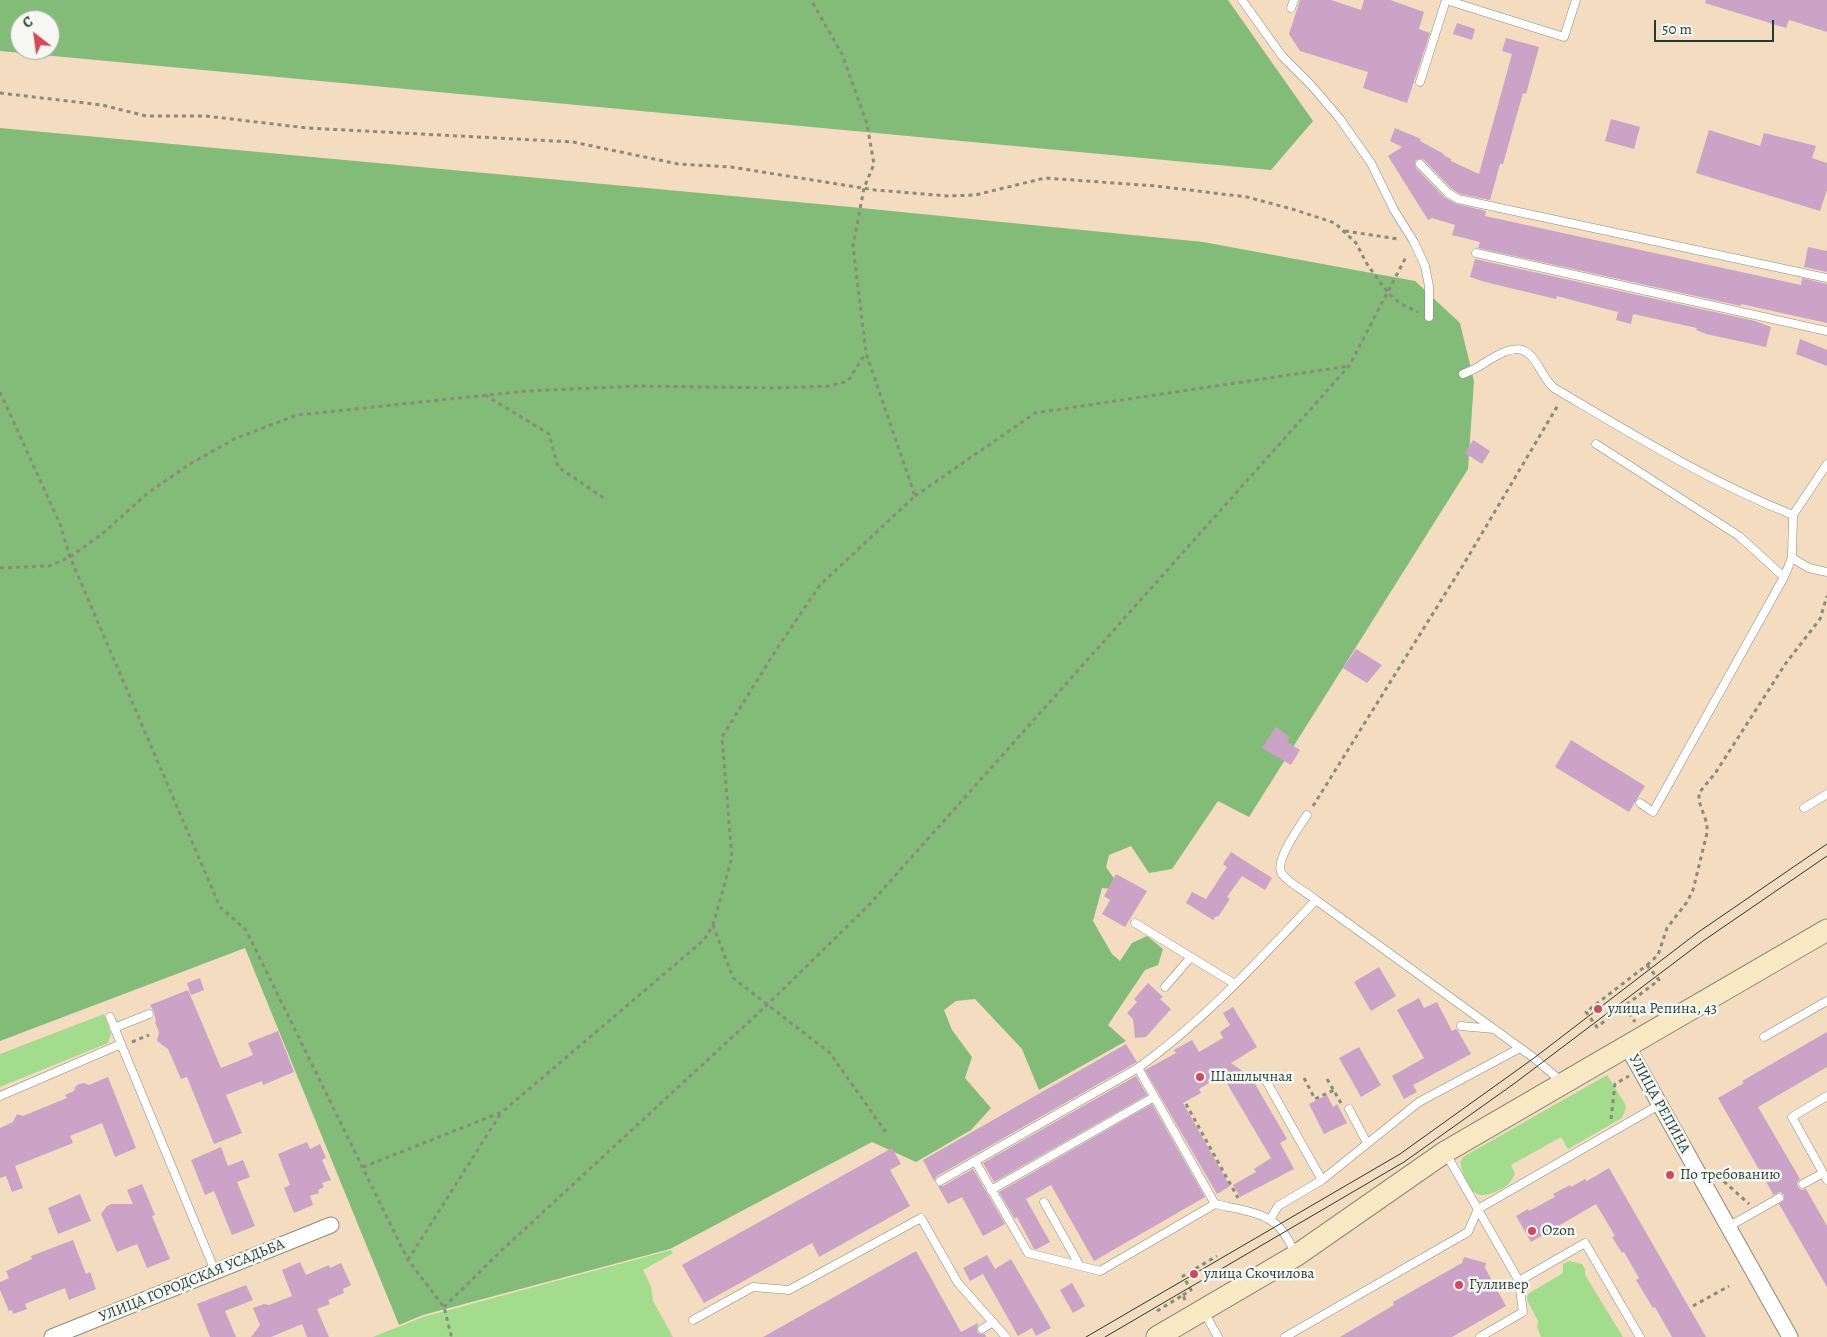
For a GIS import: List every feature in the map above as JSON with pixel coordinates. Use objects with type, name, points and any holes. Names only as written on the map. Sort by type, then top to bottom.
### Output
[{"type":"street","name":"УЛИЦА РЕПИНА","points":[[1790,1337],[1626,1046],[1827,930]]},
{"type":"street","points":[[1157,1337],[1297,1255],[1445,1152],[1626,1046]]},
{"type":"street","name":"УЛИЦА ГОРОДСКАЯ УСАДЬБА","points":[[52,1337],[331,1225]]},
{"type":"lane","points":[[1242,0],[1282,56],[1312,85],[1372,163],[1394,210],[1414,242],[1426,273],[1429,286],[1430,317]]},
{"type":"lane","points":[[1420,82],[1446,0],[1564,36],[1576,0]]},
{"type":"lane","points":[[1420,164],[1448,193],[1458,199],[1827,278]]},
{"type":"lane","points":[[1476,253],[1827,331]]},
{"type":"lane","points":[[1463,374],[1480,366],[1499,353],[1518,349],[1528,352],[1547,382],[1554,388],[1748,498],[1793,516]]},
{"type":"lane","points":[[1596,444],[1739,536],[1784,577]]},
{"type":"lane","points":[[1640,803],[1653,812],[1784,577],[1792,558],[1793,516],[1827,464]]},
{"type":"lane","points":[[1792,558],[1809,568],[1827,572]]},
{"type":"lane","points":[[1804,808],[1827,794]]},
{"type":"lane","points":[[1307,814],[1283,854],[1278,865],[1280,872],[1542,1063],[1564,1083]]},
{"type":"lane","points":[[940,1181],[1138,1068],[1186,1030],[1235,984],[1316,900]]},
{"type":"lane","points":[[1135,923],[1235,984]]},
{"type":"lane","points":[[1165,987],[1192,958]]},
{"type":"lane","points":[[1764,1037],[1827,1001]]},
{"type":"lane","points":[[114,1028],[149,1014]]},
{"type":"lane","points":[[110,1018],[215,1271]]},
{"type":"lane","points":[[1461,1026],[1494,1029]]},
{"type":"lane","points":[[0,1096],[122,1045]]},
{"type":"lane","points":[[1270,1220],[1278,1206],[1322,1180],[1419,1102],[1520,1048]]},
{"type":"lane","points":[[1138,1068],[1215,1204]]},
{"type":"lane","points":[[1264,1077],[1322,1180]]},
{"type":"lane","points":[[1803,1184],[1825,1176],[1792,1117],[1827,1096]]},
{"type":"lane","points":[[991,1190],[1154,1097]]},
{"type":"lane","points":[[1285,1337],[1468,1232],[1478,1209],[1659,1105]]},
{"type":"lane","points":[[1349,1109],[1367,1143]]},
{"type":"lane","points":[[1445,1152],[1519,1281],[1523,1312],[1480,1337]]},
{"type":"lane","points":[[975,1161],[1028,1253],[1100,1271],[1215,1204],[1246,1211],[1270,1220],[1284,1232],[1297,1255]]},
{"type":"lane","points":[[1728,1227],[1779,1198]]},
{"type":"lane","points":[[1044,1202],[1080,1266]]},
{"type":"lane","points":[[693,1320],[753,1287],[789,1290],[921,1218],[958,1283],[1006,1337]]},
{"type":"lane","points":[[1519,1281],[1586,1243],[1640,1337]]},
{"type":"lane","points":[[1202,1310],[1218,1337]]},
{"type":"lane","points":[[982,1329],[993,1322]]},
{"type":"path","points":[[811,0],[842,54],[867,124],[874,164],[864,188],[853,246],[866,353],[915,496]]},
{"type":"path","points":[[0,93],[102,105],[146,116],[206,116],[307,128],[573,142],[678,164],[731,167],[864,188],[948,196],[975,195],[1044,178],[1156,186],[1247,197],[1335,223],[1356,243],[1367,264],[1388,293],[1401,304],[1430,317]]},
{"type":"path","points":[[444,1307],[500,1252],[767,1005],[869,905],[1349,366],[1414,242],[1345,231]]},
{"type":"path","points":[[0,568],[49,566],[70,557],[102,534],[149,492],[190,464],[234,439],[297,415],[527,391],[640,386],[777,388],[830,386],[848,381],[866,353]]},
{"type":"path","points":[[408,1260],[502,1112],[704,940],[712,925],[732,857],[722,737],[776,650],[820,585],[915,496],[1035,413],[1349,366]]},
{"type":"path","points":[[0,392],[60,524],[70,557],[220,907],[246,930],[408,1260],[444,1307],[451,1335],[455,1337]]},
{"type":"path","points":[[485,395],[549,434],[558,467],[607,500]]},
{"type":"path","points":[[1307,814],[1465,562],[1558,405]]},
{"type":"path","points":[[1647,965],[1659,980],[1597,1027],[1586,1012],[1658,955],[1667,928],[1687,902],[1693,890],[1707,833],[1707,824],[1699,801],[1699,793],[1716,772],[1786,663],[1820,619],[1827,596]]},
{"type":"path","points":[[712,925],[733,978],[830,1053],[887,1134]]},
{"type":"path","points":[[122,1045],[149,1035]]},
{"type":"path","points":[[1615,1130],[1611,1123],[1615,1084],[1640,1070]]},
{"type":"path","points":[[1304,1078],[1315,1099],[1334,1090]]},
{"type":"path","points":[[1327,1079],[1345,1109],[1349,1109]]},
{"type":"path","points":[[1186,1104],[1246,1211]]},
{"type":"path","points":[[363,1167],[502,1112]]},
{"type":"path","points":[[1183,1295],[1191,1290],[1183,1276],[1217,1256]]},
{"type":"path","points":[[1693,1306],[1729,1286]]},
{"type":"green space","points":[[0,0],[1228,0],[1313,121],[1271,170],[60,57],[60,10],[10,10],[10,52],[0,51]]},
{"type":"green space","points":[[0,128],[851,207],[1203,242],[1415,281],[1460,323],[1474,381],[1468,469],[1249,817],[1218,801],[1172,869],[1149,873],[1131,846],[1109,855],[1106,867],[1115,880],[1113,889],[1102,888],[1093,921],[1112,954],[1120,961],[1132,943],[1147,936],[1163,949],[1158,965],[1145,970],[1108,1025],[1126,1041],[1039,1090],[1022,1049],[975,999],[956,1001],[944,1010],[952,1030],[972,1057],[965,1078],[991,1108],[971,1130],[916,1162],[872,1142],[670,1249],[423,1315],[399,1325],[245,948],[0,1041]]},
{"type":"green space","points":[[104,1014],[111,1034],[108,1043],[0,1087],[0,1054]]},
{"type":"green space","points":[[1607,1075],[1625,1104],[1626,1108],[1622,1118],[1568,1149],[1561,1137],[1511,1165],[1515,1174],[1509,1184],[1499,1190],[1483,1195],[1477,1194],[1472,1190],[1462,1170],[1460,1162],[1463,1157]]},
{"type":"green space","points":[[671,1250],[673,1253],[643,1270],[651,1286],[653,1301],[673,1337],[373,1337],[423,1317]]},
{"type":"green space","points":[[1569,1261],[1582,1264],[1585,1269],[1585,1275],[1623,1337],[1541,1337],[1537,1327],[1538,1321],[1527,1300],[1528,1294],[1563,1273],[1563,1264]]},
{"type":"building","points":[[1300,0],[1331,0],[1361,10],[1364,0],[1390,0],[1424,12],[1419,29],[1430,33],[1407,103],[1363,88],[1368,72],[1300,51],[1289,34]]},
{"type":"building","points":[[1706,0],[1827,0],[1827,32],[1789,20],[1786,28],[1705,3]]},
{"type":"building","points":[[1457,23],[1475,29],[1472,40],[1453,34]]},
{"type":"building","points":[[1506,38],[1539,47],[1526,94],[1523,93],[1503,164],[1500,164],[1490,200],[1460,194],[1452,189],[1424,160],[1416,160],[1416,168],[1444,197],[1457,204],[1486,211],[1485,216],[1801,285],[1802,278],[1827,284],[1827,323],[1478,248],[1480,242],[1452,235],[1455,225],[1432,218],[1428,220],[1388,156],[1402,147],[1390,141],[1395,128],[1421,139],[1420,141],[1444,154],[1451,161],[1479,174],[1512,54],[1502,51]]},
{"type":"building","points":[[1611,119],[1640,127],[1634,149],[1605,141]]},
{"type":"building","points":[[1709,130],[1760,146],[1764,133],[1816,146],[1812,158],[1827,163],[1827,190],[1820,211],[1696,173]]},
{"type":"building","points":[[1808,247],[1827,251],[1827,272],[1804,267]]},
{"type":"building","points":[[1475,259],[1755,321],[1771,327],[1766,347],[1706,334],[1696,330],[1697,328],[1633,314],[1631,324],[1616,320],[1618,312],[1557,296],[1556,299],[1485,282],[1470,277]]},
{"type":"building","points":[[1800,339],[1827,350],[1827,366],[1796,354]]},
{"type":"building","points":[[1473,440],[1490,451],[1482,464],[1465,453]]},
{"type":"building","points":[[1356,649],[1382,665],[1367,683],[1343,668]]},
{"type":"building","points":[[1276,727],[1290,737],[1287,742],[1300,750],[1291,765],[1262,748]]},
{"type":"building","points":[[1571,740],[1645,786],[1629,812],[1555,767]]},
{"type":"building","points":[[1231,852],[1272,878],[1265,890],[1242,876],[1227,897],[1230,899],[1218,917],[1216,916],[1213,920],[1186,903],[1192,892],[1206,899],[1227,867],[1223,864]]},
{"type":"building","points":[[1116,874],[1147,891],[1125,927],[1102,914],[1110,900],[1104,896]]},
{"type":"building","points":[[1379,967],[1396,996],[1371,1011],[1354,982]]},
{"type":"building","points":[[200,978],[204,990],[191,995],[187,983]]},
{"type":"building","points":[[1148,983],[1163,997],[1160,999],[1171,1009],[1146,1037],[1135,1038],[1133,1019],[1127,1013],[1137,1002],[1134,999]]},
{"type":"building","points":[[188,990],[221,1068],[253,1055],[248,1043],[278,1031],[294,1072],[263,1085],[262,1081],[226,1095],[242,1133],[214,1144],[187,1077],[181,1079],[168,1049],[157,1041],[159,1032],[154,1012],[150,1005]]},
{"type":"building","points":[[1419,998],[1424,1008],[1437,1002],[1452,1031],[1456,1029],[1458,1031],[1471,1054],[1413,1085],[1417,1092],[1404,1099],[1392,1076],[1424,1058],[1397,1010]]},
{"type":"building","points":[[1233,1007],[1257,1047],[1231,1063],[1251,1077],[1287,1139],[1280,1143],[1294,1169],[1240,1197],[1233,1185],[1256,1172],[1254,1169],[1271,1158],[1222,1075],[1199,1089],[1201,1093],[1183,1103],[1230,1186],[1217,1194],[1145,1070],[1176,1053],[1174,1050],[1192,1040],[1199,1052],[1223,1038],[1220,1032],[1230,1025],[1223,1013]]},
{"type":"building","points":[[1827,1032],[1827,1067],[1758,1107],[1800,1179],[1797,1183],[1798,1187],[1802,1190],[1806,1189],[1827,1226],[1827,1287],[1779,1204],[1784,1200],[1784,1195],[1780,1192],[1773,1195],[1718,1098],[1744,1083],[1742,1081]]},
{"type":"building","points":[[1126,1044],[1137,1062],[937,1176],[934,1181],[923,1160]]},
{"type":"building","points":[[1359,1047],[1381,1085],[1361,1097],[1339,1058]]},
{"type":"building","points":[[1136,1076],[1147,1095],[994,1182],[983,1163]]},
{"type":"building","points":[[108,1077],[136,1148],[115,1157],[102,1123],[70,1136],[73,1143],[15,1166],[23,1188],[12,1192],[6,1176],[0,1178],[0,1128],[13,1122],[17,1114],[23,1116],[67,1098],[65,1095],[74,1091],[75,1087],[79,1084],[89,1085]]},
{"type":"building","points":[[1327,1095],[1333,1107],[1337,1104],[1347,1123],[1324,1134],[1309,1104]]},
{"type":"building","points":[[1152,1104],[1205,1197],[1094,1261],[1051,1185],[1026,1199],[1050,1242],[1034,1249],[1017,1217],[1015,1219],[999,1192]]},
{"type":"building","points":[[307,1142],[310,1149],[320,1144],[326,1158],[322,1160],[331,1180],[322,1183],[324,1187],[318,1190],[319,1193],[310,1196],[313,1205],[294,1213],[284,1188],[290,1185],[278,1154]]},
{"type":"building","points":[[221,1147],[228,1166],[243,1160],[250,1177],[237,1182],[255,1226],[232,1235],[214,1191],[205,1195],[191,1160]]},
{"type":"building","points":[[892,1148],[901,1164],[890,1170],[910,1206],[819,1257],[812,1243],[704,1303],[682,1265]]},
{"type":"building","points":[[1609,1168],[1706,1337],[1672,1337],[1655,1307],[1653,1308],[1636,1280],[1639,1278],[1624,1252],[1622,1253],[1612,1237],[1615,1236],[1596,1204],[1531,1242],[1516,1216],[1555,1197],[1553,1194],[1570,1185],[1571,1187],[1585,1179],[1587,1181]]},
{"type":"building","points":[[973,1169],[1005,1224],[983,1236],[962,1197],[948,1204],[938,1186],[943,1186]]},
{"type":"building","points":[[142,1184],[155,1215],[152,1216],[170,1259],[147,1268],[137,1244],[117,1252],[101,1214],[111,1204],[133,1204],[127,1190]]},
{"type":"building","points":[[80,1194],[91,1221],[58,1234],[48,1208]]},
{"type":"building","points":[[73,1240],[86,1274],[90,1272],[96,1289],[69,1300],[65,1288],[25,1304],[27,1309],[13,1314],[12,1310],[9,1311],[0,1290],[0,1282],[9,1278],[6,1271],[32,1259],[31,1256]]},
{"type":"building","points":[[916,1251],[961,1332],[978,1323],[977,1332],[985,1334],[986,1337],[763,1337]]},
{"type":"building","points":[[987,1255],[995,1269],[1011,1259],[1051,1328],[1036,1336],[1032,1328],[1018,1336],[983,1274],[970,1281],[963,1268]]},
{"type":"building","name":"Гулливер","points":[[1464,1257],[1486,1263],[1485,1268],[1506,1306],[1452,1337],[1340,1337],[1394,1305],[1393,1302],[1462,1263]]},
{"type":"building","points":[[300,1262],[306,1275],[329,1265],[330,1268],[341,1263],[351,1285],[343,1289],[344,1293],[328,1300],[330,1304],[317,1309],[329,1337],[307,1337],[302,1324],[271,1337],[251,1337],[260,1325],[253,1308],[264,1304],[269,1305],[292,1296],[282,1270]]},
{"type":"building","points":[[1072,1283],[1085,1306],[1073,1313],[1060,1290]]},
{"type":"building","points":[[246,1285],[253,1300],[225,1311],[236,1337],[210,1337],[197,1304]]},
{"type":"tram line","points":[[1086,1337],[1400,1154],[1534,1058],[1697,933],[1827,844]]},
{"type":"tram line","points":[[1105,1337],[1404,1162],[1515,1083],[1703,941],[1827,856]]},
{"type":"place","name":"улица Репина, 43","points":[[1598,1009]]},
{"type":"place","name":"Шашлычная","points":[[1200,1077]]},
{"type":"place","name":"По требованию","points":[[1670,1175]]},
{"type":"place","name":"Ozon","points":[[1532,1231]]},
{"type":"place","name":"улица Скочилова","points":[[1194,1274]]},
{"type":"place","name":"Гулливер","points":[[1459,1285]]}]
